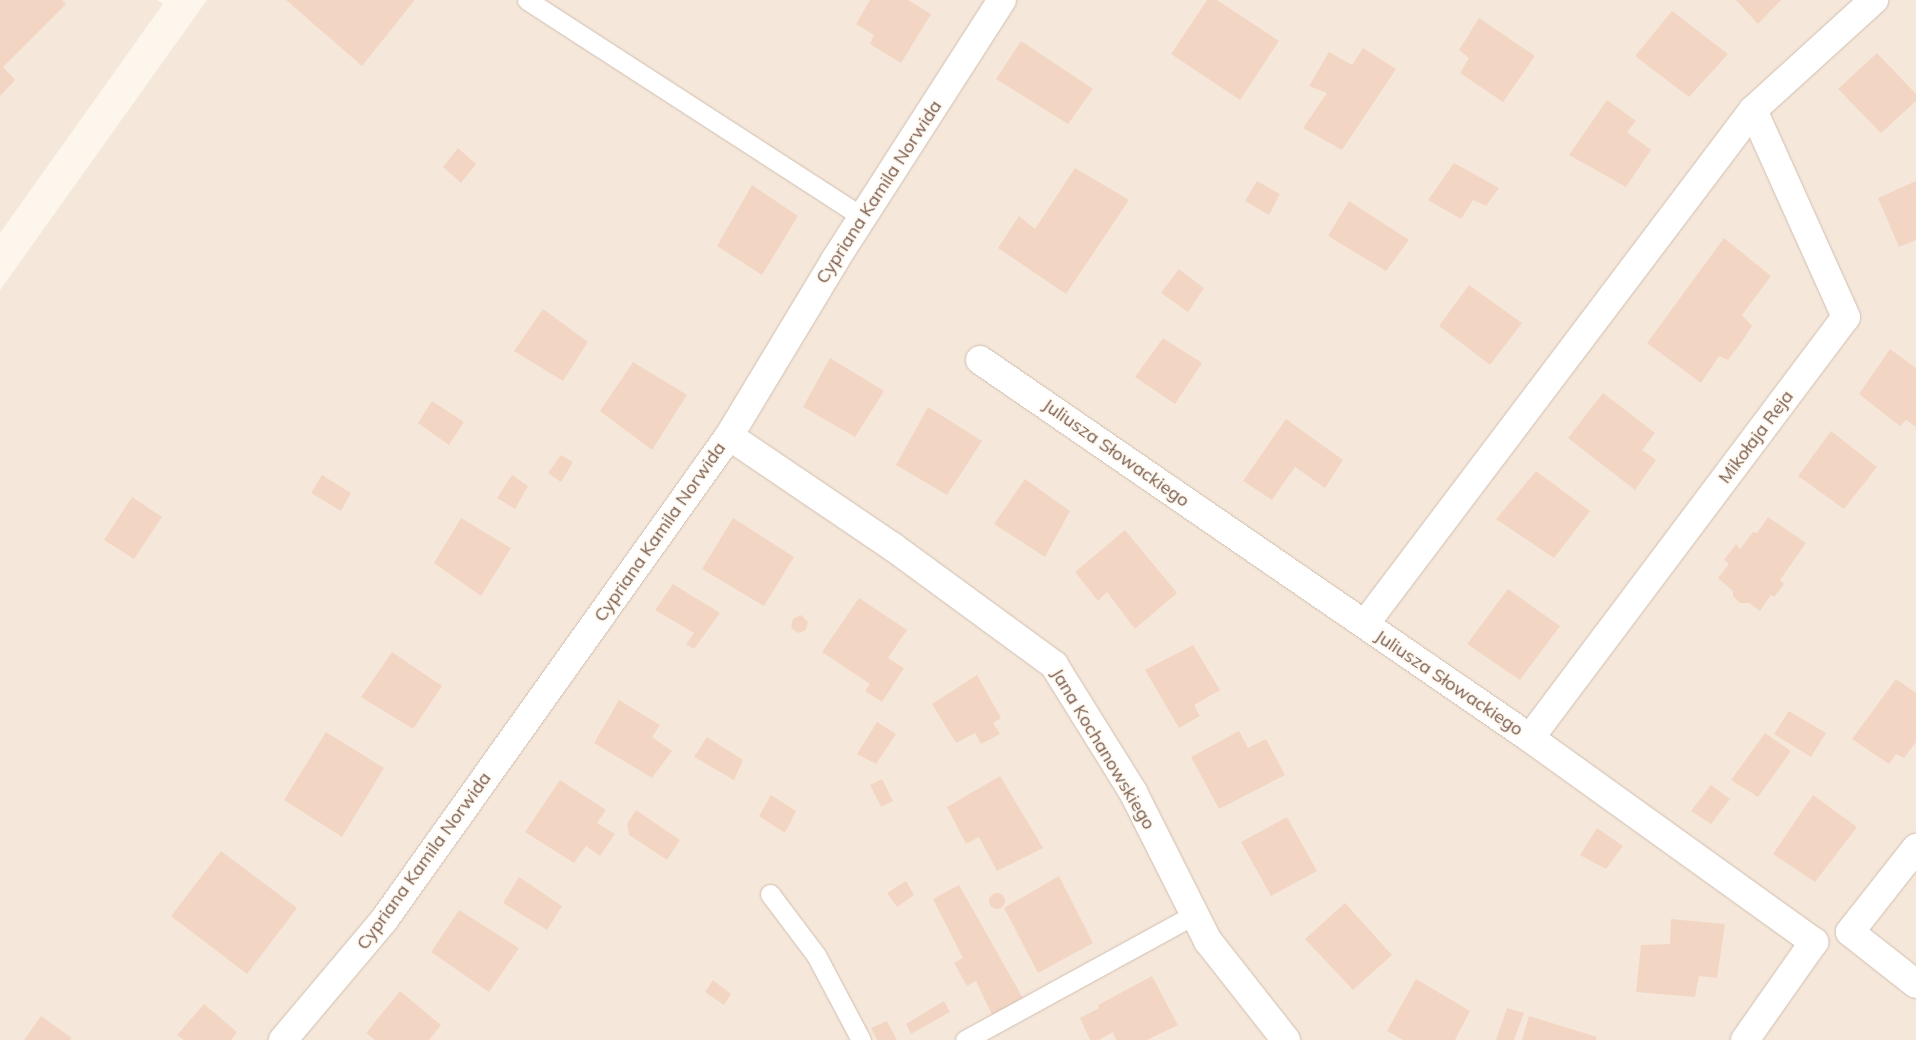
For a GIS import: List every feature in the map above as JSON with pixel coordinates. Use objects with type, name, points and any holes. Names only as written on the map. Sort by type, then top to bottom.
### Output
[{"type":"street","name":"Cypriana Kamila Norwida","points":[[283,1040],[384,920],[729,436],[862,217],[1002,0]]},
{"type":"street","points":[[1365,624],[1753,110],[1874,0]]},
{"type":"street","name":"Mikołaja Reja","points":[[1530,738],[1846,317],[1753,110]]},
{"type":"street","name":"Juliusza Słowackiego","points":[[980,360],[1530,738],[1814,942]]},
{"type":"street","name":"Jana Kochanowskiego","points":[[729,436],[893,547],[1054,665],[1133,792],[1208,941],[1286,1040]]},
{"type":"street","points":[[1745,1040],[1814,942],[1850,932],[1916,848]]},
{"type":"street","points":[[1850,932],[1916,984]]},
{"type":"lane","points":[[527,0],[862,217]]},
{"type":"lane","points":[[770,894],[816,955],[861,1040]]},
{"type":"lane","points":[[965,1040],[1195,914]]},
{"type":"shaded area","points":[[0,0],[157,0],[163,4],[0,233]]},
{"type":"shaded area","points":[[207,0],[1916,0],[1916,1040],[0,1040],[0,290]]},
{"type":"building","points":[[0,0],[62,0],[66,4],[3,67],[15,80],[0,96]]},
{"type":"building","points":[[286,0],[413,0],[414,1],[362,66]]},
{"type":"building","points":[[870,0],[908,0],[931,14],[901,63],[870,44],[874,35],[856,24]]},
{"type":"building","points":[[1207,0],[1217,0],[1279,41],[1240,100],[1171,54]]},
{"type":"building","points":[[1736,0],[1781,0],[1758,24]]},
{"type":"building","points":[[1672,11],[1728,54],[1689,97],[1635,56]]},
{"type":"building","points":[[1479,18],[1535,56],[1503,102],[1460,73],[1469,58],[1459,50]]},
{"type":"building","points":[[1021,41],[1093,89],[1068,124],[996,79]]},
{"type":"building","points":[[1363,48],[1396,69],[1342,150],[1303,128],[1327,93],[1309,86],[1329,52],[1352,65]]},
{"type":"building","points":[[1877,53],[1916,94],[1916,101],[1881,133],[1838,89]]},
{"type":"building","points":[[1607,100],[1636,121],[1627,132],[1651,150],[1626,187],[1569,155]]},
{"type":"building","points":[[458,148],[476,164],[461,183],[443,167]]},
{"type":"building","points":[[1454,163],[1499,188],[1486,206],[1473,200],[1461,219],[1428,200]]},
{"type":"building","points":[[1075,168],[1129,200],[1066,294],[998,248],[1019,216],[1035,229]]},
{"type":"building","points":[[1257,181],[1280,194],[1269,215],[1245,201]]},
{"type":"building","points":[[1916,181],[1916,240],[1899,247],[1878,198]]},
{"type":"building","points":[[752,185],[798,216],[762,275],[717,246]]},
{"type":"building","points":[[1349,201],[1409,240],[1386,271],[1328,236]]},
{"type":"building","points":[[1724,238],[1771,276],[1742,315],[1752,326],[1743,340],[1728,360],[1719,356],[1701,383],[1647,343]]},
{"type":"building","points":[[1179,269],[1204,288],[1188,312],[1161,293]]},
{"type":"building","points":[[1469,285],[1522,323],[1490,365],[1439,326]]},
{"type":"building","points":[[543,309],[588,342],[563,381],[514,351]]},
{"type":"building","points":[[1163,338],[1202,363],[1175,404],[1135,377]]},
{"type":"building","points":[[1890,349],[1916,368],[1916,427],[1906,420],[1900,426],[1859,394]]},
{"type":"building","points":[[830,358],[884,391],[855,437],[803,407]]},
{"type":"building","points":[[633,362],[687,395],[652,450],[600,411]]},
{"type":"building","points":[[1603,393],[1655,433],[1642,450],[1656,460],[1635,490],[1568,438]]},
{"type":"building","points":[[432,401],[464,422],[449,445],[418,423]]},
{"type":"building","points":[[928,407],[982,441],[947,495],[896,465]]},
{"type":"building","points":[[1286,419],[1343,460],[1325,488],[1295,467],[1272,500],[1243,481]]},
{"type":"building","points":[[1831,431],[1877,467],[1844,509],[1798,476]]},
{"type":"building","points":[[561,455],[573,462],[561,482],[548,473]]},
{"type":"building","points":[[1536,471],[1590,511],[1554,558],[1496,519]]},
{"type":"building","points":[[322,475],[351,493],[341,511],[311,493]]},
{"type":"building","points":[[512,475],[528,486],[515,509],[497,498]]},
{"type":"building","points":[[1025,479],[1070,511],[1045,557],[994,524]]},
{"type":"building","points":[[132,497],[162,517],[134,559],[104,540]]},
{"type":"building","points":[[1768,517],[1806,543],[1780,580],[1784,584],[1774,597],[1771,595],[1760,611],[1749,603],[1740,603],[1733,596],[1733,591],[1718,578],[1729,564],[1724,560],[1736,544],[1740,549],[1753,532],[1757,533]]},
{"type":"building","points":[[461,518],[511,548],[481,596],[434,563]]},
{"type":"building","points":[[733,518],[794,557],[764,606],[702,569]]},
{"type":"building","points":[[1125,530],[1177,593],[1135,629],[1107,592],[1098,601],[1075,572]]},
{"type":"building","points":[[673,584],[720,613],[694,649],[686,644],[694,633],[655,610]]},
{"type":"building","points":[[1508,589],[1560,626],[1520,680],[1467,644]]},
{"type":"building","points":[[859,598],[907,630],[888,658],[904,668],[882,702],[865,691],[870,684],[822,652]]},
{"type":"building","points":[[801,615],[808,622],[806,630],[798,633],[791,628],[793,619]]},
{"type":"building","points":[[1193,645],[1220,690],[1194,705],[1200,716],[1179,728],[1145,670]]},
{"type":"building","points":[[392,652],[442,686],[413,729],[361,697]]},
{"type":"building","points":[[977,675],[1001,718],[993,723],[1000,734],[981,744],[975,733],[956,743],[932,704]]},
{"type":"building","points":[[1896,679],[1916,693],[1916,742],[1904,758],[1896,754],[1889,764],[1852,739]]},
{"type":"building","points":[[619,700],[660,725],[652,737],[672,751],[652,778],[594,743]]},
{"type":"building","points":[[1789,711],[1826,733],[1811,757],[1774,734]]},
{"type":"building","points":[[877,722],[896,734],[876,764],[857,754]]},
{"type":"building","points":[[1239,731],[1248,748],[1266,739],[1285,775],[1219,809],[1191,757]]},
{"type":"building","points":[[326,732],[384,768],[342,837],[284,800]]},
{"type":"building","points":[[1765,733],[1791,751],[1758,797],[1731,780]]},
{"type":"building","points":[[707,737],[743,760],[734,780],[694,757]]},
{"type":"building","points":[[1000,776],[1043,848],[997,871],[979,837],[966,844],[947,807]]},
{"type":"building","points":[[882,779],[893,801],[881,807],[870,785]]},
{"type":"building","points":[[560,780],[606,810],[597,823],[615,834],[600,856],[586,846],[574,863],[525,832]]},
{"type":"building","points":[[1711,785],[1730,799],[1711,824],[1691,811]]},
{"type":"building","points":[[771,795],[796,811],[785,833],[759,816]]},
{"type":"building","points":[[1813,795],[1857,827],[1815,882],[1773,854]]},
{"type":"building","points":[[636,810],[680,840],[667,860],[629,835],[627,824]]},
{"type":"building","points":[[1287,817],[1317,871],[1271,896],[1241,842]]},
{"type":"building","points":[[1597,828],[1623,846],[1606,869],[1580,855]]},
{"type":"building","points":[[221,851],[297,908],[247,974],[171,916]]},
{"type":"building","points":[[1059,876],[1093,943],[1038,973],[1004,908]]},
{"type":"building","points":[[519,877],[562,906],[547,930],[503,903]]},
{"type":"building","points":[[906,881],[914,895],[897,907],[887,893]]},
{"type":"building","points":[[959,885],[1025,1002],[994,1019],[976,981],[967,986],[954,963],[963,958],[933,899]]},
{"type":"building","points":[[997,893],[1005,901],[997,909],[989,901]]},
{"type":"building","points":[[1345,903],[1392,955],[1353,990],[1305,939]]},
{"type":"building","points":[[459,910],[519,948],[489,992],[431,952]]},
{"type":"building","points":[[1671,919],[1725,924],[1717,978],[1699,976],[1695,997],[1636,992],[1641,945],[1670,944]]},
{"type":"building","points":[[1152,976],[1178,1025],[1147,1040],[1116,1040],[1113,1032],[1099,1040],[1090,1040],[1080,1018],[1099,1008],[1098,1005]]},
{"type":"building","points":[[1416,979],[1470,1011],[1455,1040],[1403,1040],[1387,1031]]},
{"type":"building","points":[[713,980],[731,994],[724,1005],[705,992]]},
{"type":"building","points":[[400,991],[441,1025],[429,1040],[375,1040],[366,1033]]},
{"type":"building","points":[[944,1001],[950,1012],[911,1034],[906,1024]]},
{"type":"building","points":[[204,1004],[237,1032],[231,1040],[184,1040],[177,1035]]},
{"type":"building","points":[[1507,1008],[1524,1013],[1514,1040],[1496,1040]]},
{"type":"building","points":[[41,1016],[72,1038],[70,1040],[24,1040]]},
{"type":"building","points":[[1529,1016],[1597,1037],[1596,1040],[1522,1040]]},
{"type":"building","points":[[887,1021],[897,1040],[877,1040],[871,1028]]}]
